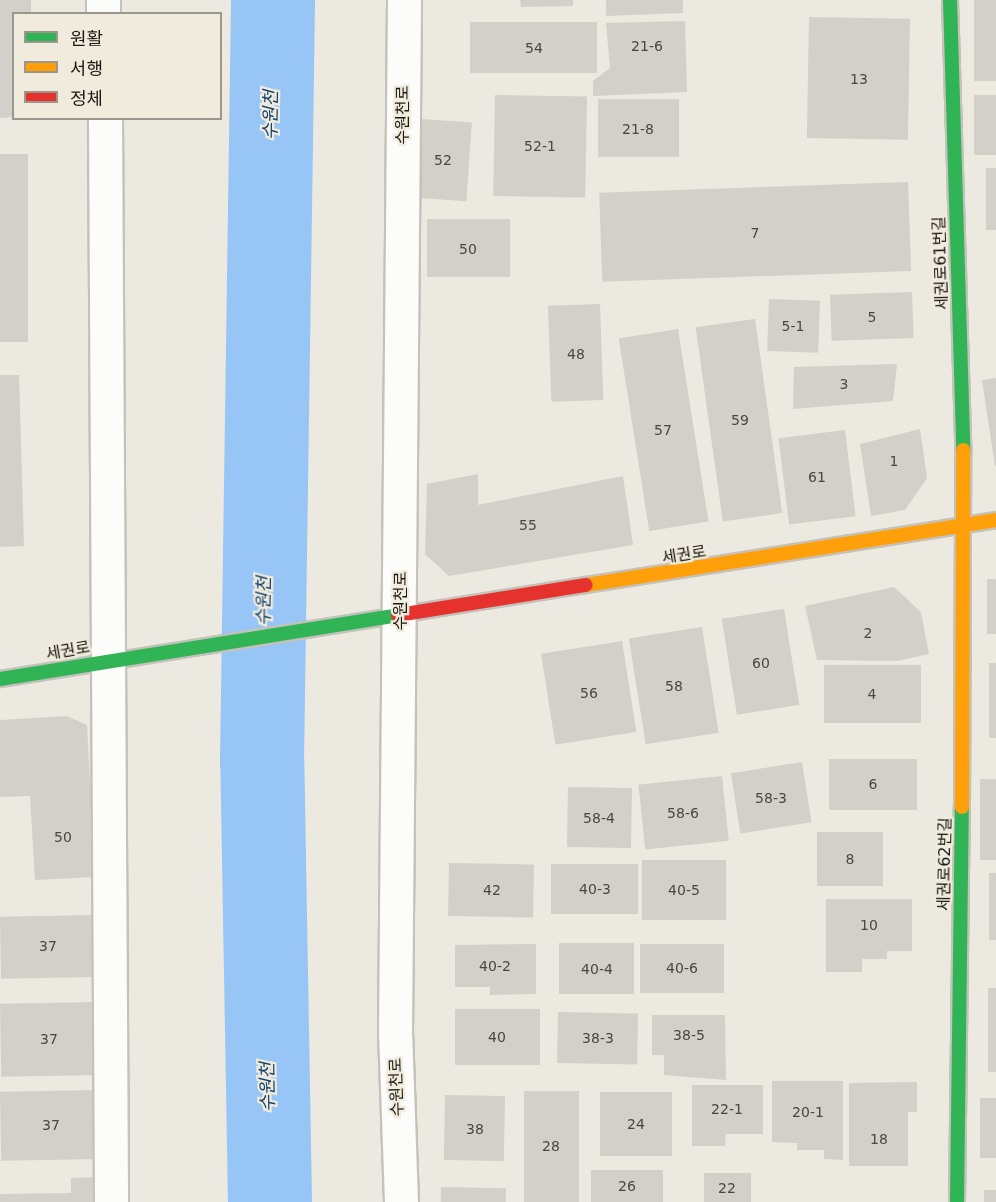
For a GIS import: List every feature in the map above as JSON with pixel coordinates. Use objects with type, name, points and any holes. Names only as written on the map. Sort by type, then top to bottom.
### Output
[{"type":"street","name":"수원천로","points":[[401,1202],[395,1033],[389,620],[404,0]]},
{"type":"street","name":"세권로61번길","points":[[950,0],[965,525]]},
{"type":"street","points":[[105,120],[126,657],[111,1202]]},
{"type":"street","name":"세권로","points":[[0,679],[126,657],[389,620],[996,520]]},
{"type":"street","name":"세권로62번길","points":[[957,1202],[965,525]]},
{"type":"building","points":[[0,0],[31,0],[31,12],[12,12],[12,117],[0,118]]},
{"type":"building","points":[[520,0],[573,0],[573,6],[521,7]]},
{"type":"building","points":[[606,0],[683,0],[683,13],[606,16]]},
{"type":"building","points":[[974,0],[996,0],[996,81],[974,81]]},
{"type":"building","points":[[809,17],[910,19],[908,140],[807,138]]},
{"type":"building","points":[[685,21],[687,92],[593,96],[593,81],[610,68],[606,23]]},
{"type":"building","points":[[470,22],[597,22],[597,73],[470,73]]},
{"type":"building","points":[[495,95],[587,97],[585,198],[493,196]]},
{"type":"building","points":[[974,95],[996,95],[996,155],[974,155]]},
{"type":"building","points":[[598,99],[679,99],[679,157],[598,157]]},
{"type":"building","points":[[421,119],[472,123],[466,201],[415,198]]},
{"type":"building","points":[[0,154],[28,154],[28,342],[0,342]]},
{"type":"building","points":[[986,168],[996,168],[996,230],[986,230]]},
{"type":"building","points":[[908,182],[911,271],[602,282],[599,193]]},
{"type":"building","points":[[427,219],[510,219],[510,277],[427,277]]},
{"type":"building","points":[[912,292],[914,338],[832,341],[830,295]]},
{"type":"building","points":[[769,299],[820,301],[818,353],[767,351]]},
{"type":"building","points":[[600,304],[603,400],[551,402],[548,306]]},
{"type":"building","points":[[755,319],[782,513],[723,521],[696,327]]},
{"type":"building","points":[[678,329],[709,522],[649,531],[619,338]]},
{"type":"building","points":[[897,364],[893,401],[793,409],[794,367]]},
{"type":"building","points":[[0,375],[19,375],[24,546],[0,547]]},
{"type":"building","points":[[996,378],[996,466],[995,466],[982,380]]},
{"type":"building","points":[[920,429],[927,478],[905,510],[871,516],[860,444]]},
{"type":"building","points":[[845,430],[856,516],[789,525],[778,438]]},
{"type":"building","points":[[478,474],[478,505],[623,476],[633,545],[449,576],[425,554],[427,484]]},
{"type":"building","points":[[987,579],[996,579],[996,634],[987,634]]},
{"type":"building","points":[[894,587],[921,612],[929,654],[897,661],[817,660],[805,606]]},
{"type":"building","points":[[784,609],[799,705],[737,715],[722,619]]},
{"type":"building","points":[[702,627],[719,733],[646,744],[629,639]]},
{"type":"building","points":[[622,641],[636,732],[555,745],[541,654]]},
{"type":"building","points":[[989,663],[996,663],[996,738],[989,738]]},
{"type":"building","points":[[824,665],[921,665],[921,723],[824,723]]},
{"type":"building","points":[[67,716],[87,725],[95,877],[35,880],[30,796],[0,797],[0,720]]},
{"type":"building","points":[[829,759],[917,759],[917,810],[829,810]]},
{"type":"building","points":[[802,762],[812,822],[740,834],[731,773]]},
{"type":"building","points":[[722,776],[729,841],[645,849],[638,785]]},
{"type":"building","points":[[980,779],[996,779],[996,860],[980,860]]},
{"type":"building","points":[[568,787],[632,788],[631,848],[567,847]]},
{"type":"building","points":[[817,832],[883,832],[883,886],[817,886]]},
{"type":"building","points":[[642,860],[726,860],[726,920],[642,920]]},
{"type":"building","points":[[449,863],[534,864],[533,917],[448,916]]},
{"type":"building","points":[[551,864],[638,864],[638,914],[551,914]]},
{"type":"building","points":[[989,873],[996,873],[996,940],[989,940]]},
{"type":"building","points":[[826,899],[912,899],[912,951],[887,951],[887,959],[862,959],[862,972],[826,972]]},
{"type":"building","points":[[96,915],[97,977],[1,979],[0,917]]},
{"type":"building","points":[[559,943],[634,943],[634,994],[559,994]]},
{"type":"building","points":[[536,944],[536,994],[490,995],[490,987],[455,987],[455,945]]},
{"type":"building","points":[[640,944],[724,944],[724,993],[640,993]]},
{"type":"building","points":[[988,988],[996,988],[996,1072],[988,1072]]},
{"type":"building","points":[[98,1002],[99,1075],[1,1077],[0,1004]]},
{"type":"building","points":[[455,1009],[540,1009],[540,1065],[455,1065]]},
{"type":"building","points":[[558,1012],[638,1013],[637,1064],[557,1063]]},
{"type":"building","points":[[652,1015],[725,1015],[726,1080],[664,1075],[664,1055],[652,1055]]},
{"type":"building","points":[[772,1081],[843,1081],[843,1160],[824,1159],[824,1150],[797,1150],[797,1143],[772,1142]]},
{"type":"building","points":[[917,1082],[917,1112],[908,1112],[908,1166],[849,1166],[849,1083]]},
{"type":"building","points":[[692,1085],[763,1085],[763,1134],[726,1134],[725,1146],[692,1146]]},
{"type":"building","points":[[101,1090],[102,1159],[1,1161],[0,1092]]},
{"type":"building","points":[[524,1091],[579,1091],[579,1202],[524,1202]]},
{"type":"building","points":[[600,1092],[672,1092],[672,1156],[600,1156]]},
{"type":"building","points":[[445,1095],[505,1096],[504,1161],[444,1160]]},
{"type":"building","points":[[980,1098],[996,1098],[996,1158],[980,1158]]},
{"type":"building","points":[[591,1170],[663,1170],[663,1202],[591,1202]]},
{"type":"building","points":[[704,1173],[751,1173],[751,1202],[704,1202]]},
{"type":"building","points":[[98,1177],[99,1202],[0,1202],[0,1194],[71,1193],[71,1178]]},
{"type":"building","points":[[441,1187],[506,1188],[506,1202],[441,1202]]},
{"type":"building","points":[[984,1190],[996,1190],[996,1202],[984,1202]]},
{"type":"waterway","name":"수원천","points":[[270,1202],[262,762],[273,0]]},
{"type":"traffic: fast","points":[[950,0],[963,450]]},
{"type":"traffic: fast","points":[[0,679],[398,615]]},
{"type":"traffic: fast","points":[[957,1202],[962,807]]},
{"type":"traffic: slow","points":[[962,807],[963,450]]},
{"type":"traffic: slow","points":[[586,585],[996,520]]},
{"type":"traffic: jam","points":[[398,615],[586,585]]}]
